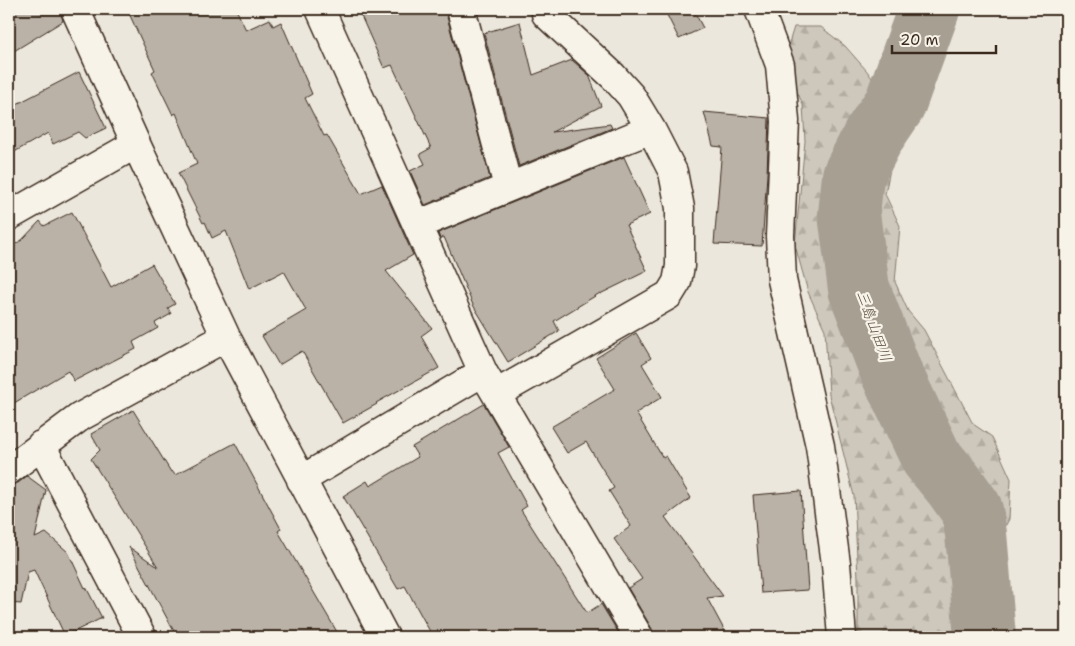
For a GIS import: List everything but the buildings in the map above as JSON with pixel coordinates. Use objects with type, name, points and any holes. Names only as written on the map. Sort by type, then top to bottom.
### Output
[{"type":"street","points":[[75,9],[226,337],[385,637]]},
{"type":"street","points":[[320,9],[490,383],[639,637]]},
{"type":"street","points":[[461,9],[508,186]]},
{"type":"street","points":[[759,9],[780,65],[785,121],[780,236],[782,280],[820,446],[836,564],[842,637]]},
{"type":"street","points":[[301,480],[490,383],[669,295],[677,282],[680,266],[680,208],[673,172],[651,129],[631,96],[613,76],[546,14]]},
{"type":"street","points":[[417,224],[651,129]]},
{"type":"street","points":[[9,216],[136,144]]},
{"type":"street","points":[[9,470],[80,417],[226,337]]},
{"type":"street","points":[[41,445],[142,637]]},
{"type":"green space","points":[[794,27],[821,27],[845,46],[867,71],[883,94],[897,135],[885,194],[900,226],[895,282],[908,311],[924,330],[973,424],[992,437],[1011,479],[1009,519],[993,550],[956,596],[959,616],[972,637],[858,637],[858,578],[854,496],[829,395],[825,330],[808,292],[795,245],[805,141],[803,105],[791,77],[788,46]]},
{"type":"waterway","name":"三島山田川","points":[[929,9],[895,104],[874,135],[853,176],[849,214],[859,289],[891,372],[931,457],[972,510],[976,534],[985,637]]}]
